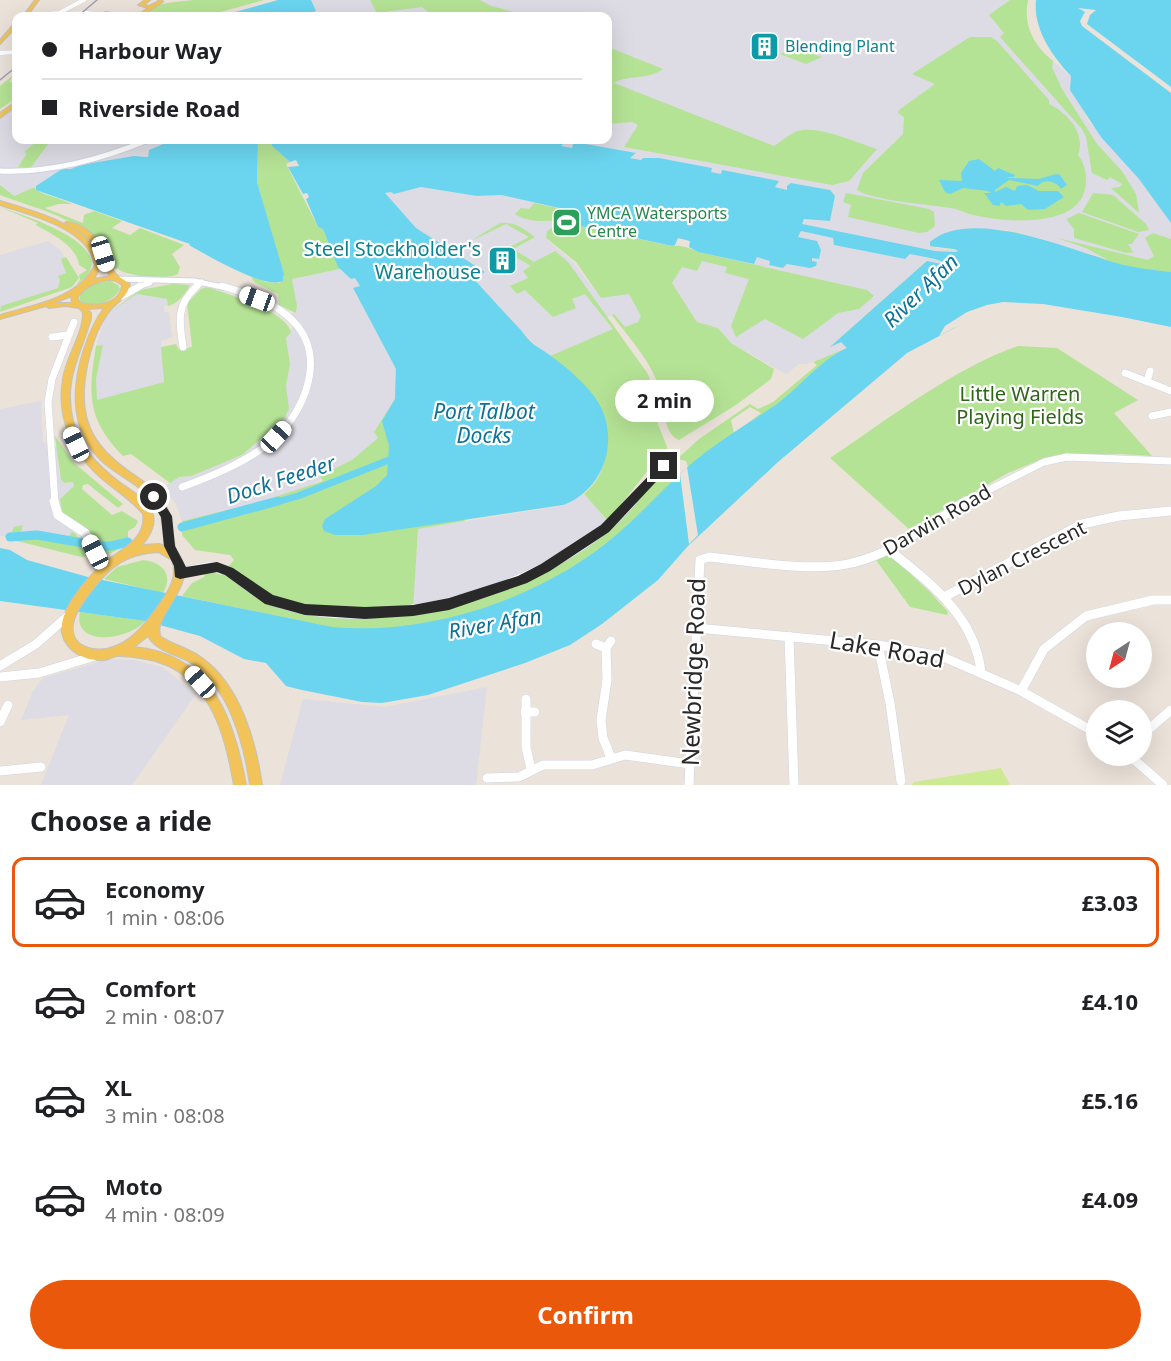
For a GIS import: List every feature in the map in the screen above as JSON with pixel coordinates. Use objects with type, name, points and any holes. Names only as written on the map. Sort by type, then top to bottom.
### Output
[{"type":"main road","points":[[142,12],[161,2],[160,0]]},
{"type":"main road","points":[[144,2],[155,6]]},
{"type":"main road","points":[[0,43],[12,30]]},
{"type":"main road","points":[[0,197],[61,220],[84,232],[98,246],[107,268],[127,286],[122,296],[113,302],[99,319],[82,365],[78,403],[80,416],[87,435],[101,454],[160,504],[167,516],[172,553],[180,566],[180,573],[172,594],[154,623],[137,639],[116,651]]},
{"type":"main road","points":[[0,203],[67,228],[84,241],[96,258],[98,265],[94,275],[74,299],[87,313],[87,319],[67,377],[64,401],[66,419],[83,454],[103,475],[145,509],[150,520],[147,531],[140,541],[95,578],[71,612],[67,633],[72,643],[85,652],[100,654],[116,651],[160,656],[190,671],[210,693],[222,717],[232,741],[240,785]]},
{"type":"main road","points":[[0,317],[58,299],[98,280],[117,278]]},
{"type":"main road","points":[[0,322],[53,305],[95,307],[113,302]]},
{"type":"main road","points":[[118,558],[134,551],[151,548],[172,553]]},
{"type":"main road","points":[[154,623],[153,635],[157,641],[200,662],[223,688],[235,709],[243,732],[256,785]]},
{"type":"street","points":[[63,12],[84,0]]},
{"type":"street","points":[[1,171],[51,168],[137,144]]},
{"type":"street","points":[[117,278],[202,282],[257,299],[283,312],[299,326],[306,340],[310,362],[304,398],[289,423],[270,443],[249,458],[182,487]]},
{"type":"street","points":[[122,296],[145,284],[180,280]]},
{"type":"street","points":[[183,347],[180,304],[202,282]]},
{"type":"street","points":[[74,322],[52,379],[48,402],[55,510],[59,518],[84,531],[99,559],[106,567]]},
{"type":"street","points":[[52,337],[68,335]]},
{"type":"street","points":[[1147,382],[1150,371]]},
{"type":"street","points":[[1125,373],[1171,391]]},
{"type":"street","points":[[1152,416],[1164,417],[1171,411]]},
{"type":"street","name":"Darwin Road","points":[[700,560],[709,557],[821,567],[853,563],[888,549],[966,501],[1044,462],[1067,457],[1136,458],[1170,462]]},
{"type":"street","points":[[180,573],[217,567],[229,572],[270,600],[305,610],[365,613],[413,611],[449,604],[522,579],[589,540],[609,525],[656,473],[672,461]]},
{"type":"street","name":"Dylan Crescent","points":[[944,597],[1082,524],[1119,516],[1171,511]]},
{"type":"street","points":[[888,549],[944,597],[959,614],[981,658],[981,672]]},
{"type":"street","name":"Newbridge Road","points":[[689,785],[700,560]]},
{"type":"street","points":[[1021,691],[1044,649],[1086,616],[1153,600],[1171,600]]},
{"type":"street","points":[[0,666],[36,644],[71,612]]},
{"type":"street","name":"Lake Road","points":[[696,628],[878,645],[941,656],[1021,691],[1086,727]]},
{"type":"street","points":[[789,636],[794,785]]},
{"type":"street","points":[[596,644],[608,644],[607,680],[602,720],[603,738],[611,758]]},
{"type":"street","points":[[878,645],[890,703],[901,781]]},
{"type":"street","points":[[0,677],[52,670],[100,654]]},
{"type":"street","points":[[526,699],[530,712],[526,747],[531,770]]},
{"type":"street","points":[[0,722],[8,705]]},
{"type":"street","points":[[1152,725],[1171,710]]},
{"type":"street","points":[[487,778],[501,782],[519,777],[543,765],[592,765],[626,755],[690,764]]},
{"type":"street","points":[[1141,766],[1163,785]]},
{"type":"street","points":[[0,771],[40,767]]},
{"type":"shaded area","points":[[311,0],[1028,0],[1025,21],[1033,38],[1044,54],[1071,76],[1088,121],[1137,171],[1171,223],[1171,272],[1115,262],[1043,239],[1005,230],[950,232],[934,239],[936,248],[955,249],[958,251],[956,252],[935,251],[804,225],[802,223],[805,219],[830,221],[835,198],[830,190],[791,183],[788,190],[775,187],[776,184],[710,172],[712,168],[659,158],[641,160],[629,158],[635,154],[585,144],[612,144],[612,12],[312,12],[316,11]]},
{"type":"shaded area","points":[[12,109],[12,144],[34,144],[25,152],[27,152],[30,168],[48,144],[163,144],[149,150],[148,157],[135,156],[62,169],[35,187],[9,198],[0,195],[0,117]]},
{"type":"shaded area","points":[[563,144],[573,144],[572,148],[561,146]]},
{"type":"shaded area","points":[[421,187],[477,196],[500,195],[577,212],[577,219],[581,226],[555,226],[548,241],[572,261],[601,298],[655,288],[638,322],[625,327],[620,325],[613,315],[607,317],[613,330],[550,356],[536,346],[473,279],[485,272],[416,228],[385,194]]},
{"type":"shaded area","points":[[801,231],[833,238],[834,245],[905,259],[910,254],[935,259],[957,267],[936,262],[903,283],[832,345],[841,342],[848,348],[806,364],[799,364],[786,374],[731,343],[718,328],[697,322],[672,283],[690,251],[694,250],[754,264],[757,257],[769,260],[769,265],[784,268],[787,264],[815,267],[817,262],[812,261],[812,258],[819,259],[821,249],[798,237]]},
{"type":"shaded area","points":[[48,241],[61,251],[66,260],[70,283],[0,310],[0,255]]},
{"type":"shaded area","points":[[340,269],[350,278],[355,278],[360,286],[353,289],[396,369],[395,399],[382,421],[387,448],[303,488],[257,503],[182,521],[176,504],[163,489],[165,486],[179,477],[191,476],[242,455],[270,433],[288,413],[286,386],[290,364],[286,338],[291,329],[298,326],[285,314],[296,313],[297,309],[292,279]]},
{"type":"shaded area","points":[[137,294],[167,299],[168,306],[164,306],[164,312],[169,312],[172,337],[161,341],[165,382],[96,401],[96,379],[103,346],[96,346],[104,320],[111,311]]},
{"type":"shaded area","points":[[41,401],[43,443],[57,445],[59,474],[67,483],[74,482],[74,486],[60,499],[62,513],[81,525],[67,540],[0,536],[0,409]]},
{"type":"shaded area","points":[[584,494],[608,521],[584,540],[575,541],[563,549],[561,554],[520,576],[413,611],[418,529],[561,506]]},
{"type":"shaded area","points":[[109,659],[133,660],[162,667],[196,694],[132,785],[41,785],[69,715],[21,720],[33,691],[43,678]]},
{"type":"shaded area","points":[[487,687],[476,785],[280,785],[303,699],[385,707]]},
{"type":"green space","points":[[264,0],[220,12],[145,12],[159,5],[173,2]]},
{"type":"green space","points":[[370,0],[480,0],[491,6],[514,12],[429,12],[422,7],[376,12]]},
{"type":"green space","points":[[1010,0],[1028,0],[1027,18],[1031,34],[1040,48],[1053,61],[1052,67],[1062,89],[1097,144],[1122,171],[1136,194],[1139,213],[1111,188],[1120,187],[1122,184],[1110,177],[1107,180],[1092,173],[1086,137],[1082,129],[1000,37],[1004,33],[989,15]]},
{"type":"green space","points":[[970,37],[991,37],[997,41],[1049,100],[1049,104],[1063,113],[1074,125],[1080,139],[1078,155],[1084,166],[1086,180],[1079,202],[1068,211],[1054,217],[1037,220],[1002,220],[972,215],[956,209],[877,197],[857,190],[863,173],[903,134],[904,117],[898,113],[899,110],[935,84],[912,74]]},
{"type":"green space","points":[[795,48],[822,57],[806,64],[780,54]]},
{"type":"green space","points":[[612,49],[663,69],[650,75],[619,80],[614,83],[774,146],[795,132],[816,130],[877,149],[849,181],[832,185],[624,147],[638,125],[632,122],[612,124]]},
{"type":"green space","points":[[12,76],[9,82],[12,82],[12,101],[0,109],[0,86]]},
{"type":"green space","points":[[33,144],[48,144],[30,169],[17,169],[27,153],[24,152]]},
{"type":"green space","points":[[258,144],[271,144],[290,162],[286,164],[318,227],[323,229],[340,269],[292,279],[297,306],[296,313],[279,305],[278,294],[254,282],[251,276],[266,282],[280,283],[284,278],[257,182]]},
{"type":"green space","points":[[0,185],[14,196],[35,187],[40,192],[72,204],[59,204],[45,208],[83,223],[84,215],[94,211],[122,221],[112,228],[130,235],[140,228],[184,245],[172,254],[180,267],[178,274],[166,277],[147,277],[129,274],[117,268],[111,270],[104,253],[81,229],[51,213],[0,195]]},
{"type":"green space","points":[[846,193],[929,209],[934,212],[935,226],[927,232],[919,233],[848,217],[851,205],[843,202]]},
{"type":"green space","points":[[1093,193],[1113,195],[1146,224],[1149,230],[1138,232],[1082,212]]},
{"type":"green space","points":[[534,203],[576,212],[580,215],[577,219],[545,221],[529,220],[515,214],[521,208],[529,209]]},
{"type":"green space","points":[[0,207],[39,221],[71,237],[83,247],[90,257],[89,273],[76,285],[80,280],[79,275],[87,270],[79,265],[69,246],[36,225],[38,223]]},
{"type":"green space","points":[[1079,213],[1139,234],[1132,244],[1128,244],[1133,252],[1137,252],[1126,253],[1074,238],[1074,229],[1066,219]]},
{"type":"green space","points":[[500,223],[514,224],[535,237],[513,249],[534,262],[555,251],[568,262],[648,374],[656,398],[658,424],[667,447],[668,457],[664,456],[653,464],[608,521],[584,494],[599,476],[606,454],[608,437],[602,409],[585,386],[550,356],[613,329],[585,294],[572,299],[576,308],[553,317],[525,290],[517,294],[510,286],[528,278],[523,271],[531,266],[504,250],[529,237],[506,224],[469,242]]},
{"type":"green space","points":[[555,226],[581,226],[684,247],[867,290],[874,296],[859,309],[838,313],[803,339],[765,319],[736,337],[731,326],[749,279],[725,273],[727,267],[702,261],[697,271],[682,267],[672,283],[697,322],[718,328],[731,343],[774,369],[771,379],[736,405],[679,440],[667,425],[660,390],[652,370],[612,315],[614,314],[625,327],[638,322],[641,316],[629,294],[601,298],[576,262],[546,238],[547,231]]},
{"type":"green space","points":[[979,229],[1014,232],[1108,260],[1086,248],[1057,238],[1148,260],[1154,256],[1145,238],[1153,233],[1171,239],[1171,278],[930,246],[932,240],[950,232]]},
{"type":"green space","points":[[66,257],[79,278],[72,287],[0,312],[1,306],[58,288],[60,280],[58,276],[66,273],[61,259]]},
{"type":"green space","points":[[927,261],[955,268],[667,538],[393,654],[300,621],[182,596],[192,583],[204,577],[205,573],[213,572],[221,575],[234,560],[230,555],[195,550],[182,535],[182,521],[257,503],[323,481],[320,476],[352,460],[378,438],[374,432],[395,399],[396,367],[465,521],[418,529],[413,610],[513,583],[605,529],[665,470],[675,469],[680,476],[688,467],[686,461],[677,459],[699,439],[750,404],[758,409],[773,402],[817,365],[813,362],[847,348],[841,342],[830,347]],"holes":[[[750,407],[761,413],[734,434],[731,420]]]},
{"type":"green space","points":[[110,281],[118,285],[120,289],[108,301],[90,304],[80,301],[80,294],[90,285]]},
{"type":"green space","points":[[172,284],[190,285],[182,297],[172,305],[168,306],[167,299],[137,294],[111,311],[140,290]]},
{"type":"green space","points":[[207,287],[267,310],[286,324],[291,332],[286,338],[290,364],[286,386],[289,409],[284,419],[242,455],[191,476],[179,477],[170,483],[131,454],[123,456],[102,430],[93,405],[92,392],[96,346],[103,345],[96,379],[97,400],[164,382],[161,347],[176,344],[179,350],[192,347],[187,303],[201,289]]},
{"type":"green space","name":"Little Warren Playing Fields","points":[[1018,346],[1057,348],[1138,400],[1114,413],[1152,456],[1121,454],[1047,457],[1008,473],[909,529],[830,458],[945,381],[970,367]]},
{"type":"green space","points":[[55,436],[74,463],[123,504],[118,508],[88,484],[83,485],[82,489],[112,515],[122,511],[138,521],[135,527],[128,531],[128,544],[111,553],[102,554],[89,531],[63,513],[60,499],[74,486],[73,482],[65,483],[61,480]]},
{"type":"green space","points":[[23,525],[20,535],[63,537],[69,536],[72,532],[75,533],[85,548],[87,556],[81,557],[9,539],[14,527]]},
{"type":"green space","points":[[886,555],[892,557],[929,591],[948,612],[947,615],[910,607],[876,560]]},
{"type":"green space","points":[[143,560],[156,563],[164,570],[167,580],[163,593],[104,579],[117,567]]},
{"type":"green space","points":[[80,612],[145,621],[138,628],[127,633],[116,636],[93,636],[80,624]]},
{"type":"green space","points":[[1001,768],[1010,785],[912,785],[914,782]]},
{"type":"water","points":[[278,0],[311,0],[316,11],[313,12],[235,12]]},
{"type":"water","points":[[1036,0],[1171,0],[1171,223],[1139,179],[1101,137],[1070,90],[1071,76],[1057,60],[1041,32]]},
{"type":"water","points":[[163,144],[258,144],[257,182],[284,274],[283,281],[263,281],[236,270],[190,244],[36,190],[36,186],[62,169],[134,156],[148,157],[149,150]]},
{"type":"water","points":[[271,144],[563,144],[561,146],[572,148],[573,144],[586,144],[636,153],[630,158],[641,160],[659,158],[712,168],[711,172],[721,174],[722,170],[779,181],[775,187],[787,190],[787,186],[791,183],[830,190],[835,196],[830,221],[804,219],[802,224],[935,251],[956,252],[958,251],[955,249],[930,246],[930,242],[948,232],[970,228],[995,229],[1048,241],[1123,265],[1171,272],[1171,332],[1108,318],[1034,309],[997,312],[964,323],[907,353],[778,462],[688,546],[658,580],[602,624],[570,645],[525,663],[428,695],[382,703],[362,702],[302,690],[286,686],[266,663],[244,659],[200,636],[145,621],[0,601],[0,548],[10,550],[27,560],[88,577],[332,627],[369,628],[407,625],[445,619],[482,608],[554,578],[615,536],[702,455],[777,404],[819,366],[847,348],[841,342],[830,347],[927,261],[957,267],[935,259],[910,254],[905,259],[834,245],[833,238],[801,231],[798,237],[817,241],[821,250],[819,259],[812,258],[812,261],[817,262],[816,266],[810,268],[787,264],[783,268],[769,265],[770,261],[757,257],[754,264],[698,252],[689,247],[690,241],[678,238],[672,246],[581,226],[577,219],[580,214],[577,212],[501,195],[477,196],[421,187],[394,194],[385,193],[416,228],[485,272],[474,279],[532,342],[566,368],[594,396],[603,411],[607,426],[606,458],[600,473],[590,486],[578,497],[563,505],[363,535],[335,535],[324,531],[322,526],[325,519],[376,486],[387,475],[389,446],[382,421],[395,399],[396,369],[353,288],[360,286],[355,278],[351,279],[338,267],[323,229],[318,227],[306,199],[309,197],[307,193],[303,194],[288,167],[299,166],[296,160],[290,162]]},
{"type":"water","points":[[979,159],[995,171],[998,168],[1015,175],[1008,178],[1039,179],[1056,174],[1060,175],[1067,185],[1061,189],[1050,182],[1043,182],[1038,186],[1009,180],[995,192],[1006,187],[1015,191],[1017,186],[1027,185],[1039,191],[1058,191],[1064,197],[1045,209],[1028,210],[1021,204],[1006,206],[1001,202],[1000,206],[993,205],[984,193],[991,193],[988,191],[963,188],[950,194],[945,192],[939,180],[962,181],[961,173],[969,161]]},
{"type":"pier","points":[[1078,8],[1096,10],[1090,15],[1087,24],[1171,87],[1171,93],[1082,26],[1080,21],[1085,12]]},
{"type":"pier","points":[[1003,302],[1043,304],[1122,317],[1171,327],[1171,334],[1069,314],[1035,312],[984,318],[954,328],[939,336],[945,326],[967,312]]},
{"type":"pier","points":[[687,467],[698,535],[689,544],[680,474]]},
{"type":"waterway","name":"Dock Feeder","points":[[273,503],[298,496],[389,460]]},
{"type":"waterway","name":"Dock Feeder","points":[[182,527],[278,501]]},
{"type":"waterway","name":"Dock Feeder","points":[[10,537],[37,535],[83,543]]},
{"type":"waterway","name":"Dock Feeder","points":[[96,546],[111,546],[128,542]]},
{"type":"railway","points":[[83,12],[97,0]]},
{"type":"railway","points":[[0,80],[12,70]]},
{"type":"place","name":"Blending Plant","points":[[764,46]]},
{"type":"place","name":"YMCA Watersports Centre","points":[[566,222]]},
{"type":"place","name":"Steel Stockholder's Warehouse","points":[[502,260]]},
{"type":"route","points":[[154,497],[167,516],[169,546],[180,566],[180,573],[217,567],[229,572],[270,600],[305,610],[365,613],[413,611],[449,604],[486,593],[546,567],[605,529],[664,466]]},
{"type":"water label","name":"River Afan","points":[[921,291]]},
{"type":"water label","name":"Port Talbot Docks","points":[[484,424]]},
{"type":"water label","name":"River Afan","points":[[495,624]]}]
